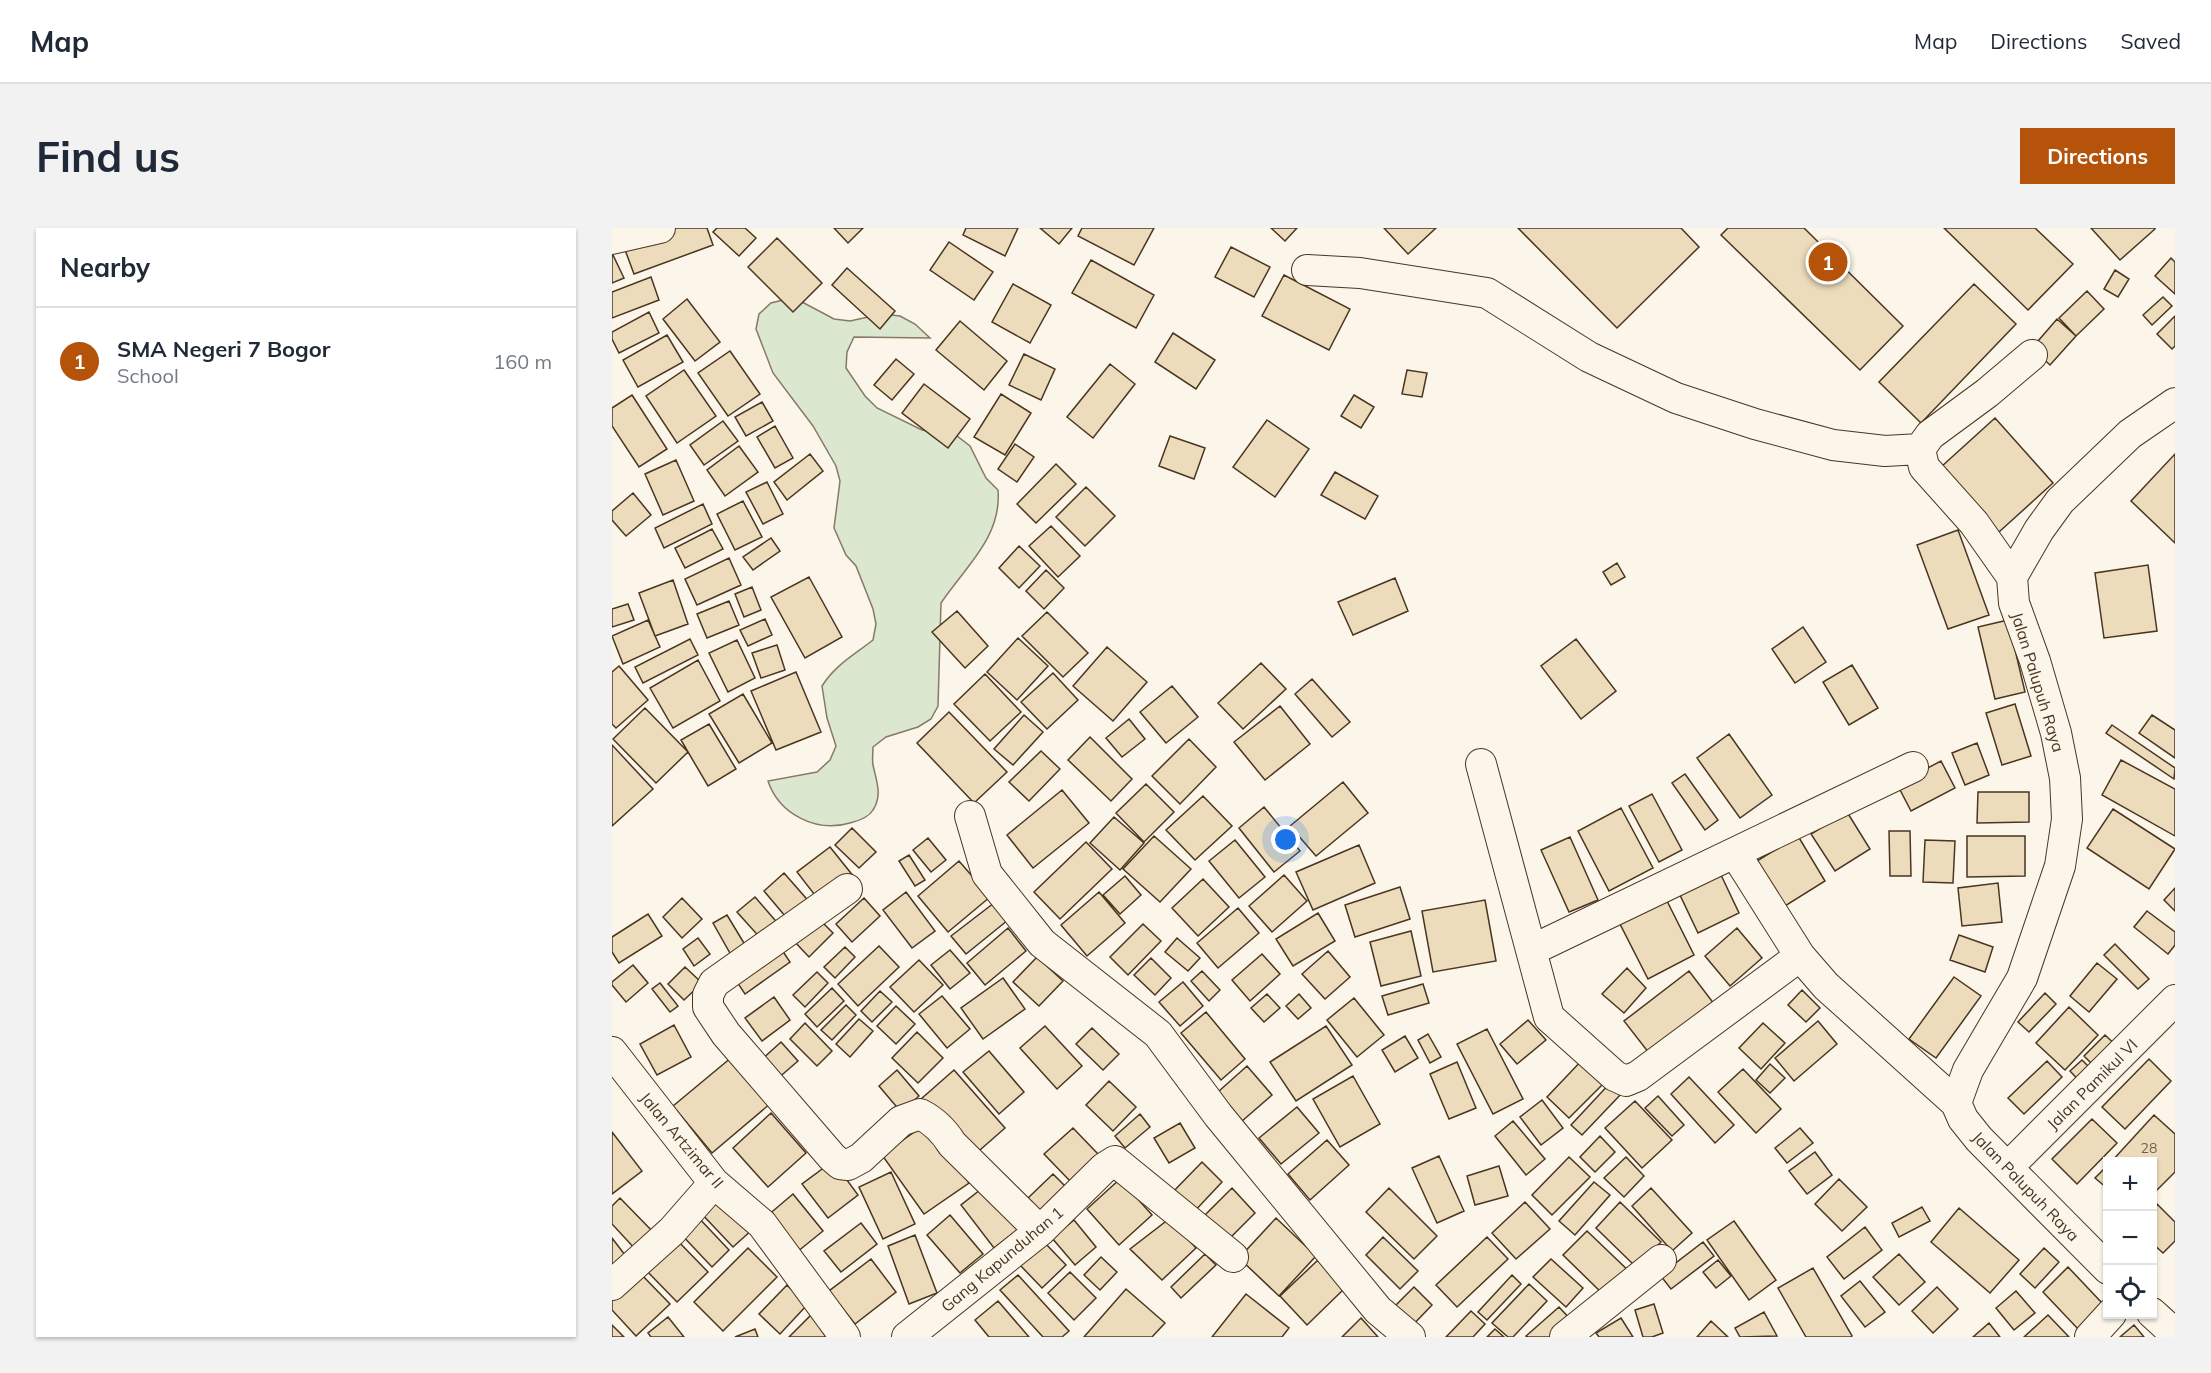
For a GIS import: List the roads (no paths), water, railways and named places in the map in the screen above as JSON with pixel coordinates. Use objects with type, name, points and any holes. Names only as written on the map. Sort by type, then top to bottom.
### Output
[{"type":"street","points":[[612,239],[660,228]]},
{"type":"street","points":[[1307,270],[1360,273],[1487,293],[1589,357],[1676,398],[1755,424],[1833,445],[1885,452],[1920,449]]},
{"type":"street","points":[[2032,355],[1987,393],[1930,435],[1920,449],[1924,467],[1974,523],[2012,577],[2039,530],[2060,501],[2130,434],[2175,404]]},
{"type":"street","name":"Jalan Palupuh Raya","points":[[2012,577],[2014,603],[2035,661],[2056,733],[2066,778],[2067,819],[2060,866],[2022,978],[1968,1070],[1956,1103],[1963,1119],[1979,1139],[2104,1265]]},
{"type":"street","points":[[1481,765],[1549,1017],[1615,1076],[1626,1081],[1638,1076],[1800,956]]},
{"type":"street","points":[[1532,950],[1913,767]]},
{"type":"street","points":[[970,816],[987,874],[1042,944],[1158,1034],[1218,1115],[1378,1310],[1410,1337]]},
{"type":"street","points":[[1736,853],[1800,956],[1826,986],[1956,1103]]},
{"type":"street","points":[[847,889],[714,983],[708,995],[708,1007],[726,1034],[832,1158],[840,1164],[848,1165],[861,1158],[901,1121],[920,1114],[929,1118],[945,1132],[952,1144],[1040,1231]]},
{"type":"street","name":"Jalan Pamikul VI","points":[[2008,1167],[2169,1019]]},
{"type":"street","name":"Jalan Artzimar II","points":[[612,1052],[714,1183],[762,1224],[846,1337]]},
{"type":"street","name":"Gang Kapunduhan 1","points":[[908,1337],[1040,1231],[1104,1168],[1115,1161],[1233,1257]]},
{"type":"street","points":[[612,1285],[672,1231],[714,1183]]},
{"type":"street","points":[[1565,1337],[1661,1260]]},
{"type":"street","points":[[2157,1317],[2175,1334]]},
{"type":"street","points":[[2090,1337],[2106,1319]]},
{"type":"place","name":"SMA Negeri 7 Bogor","points":[[1828,262]]}]
